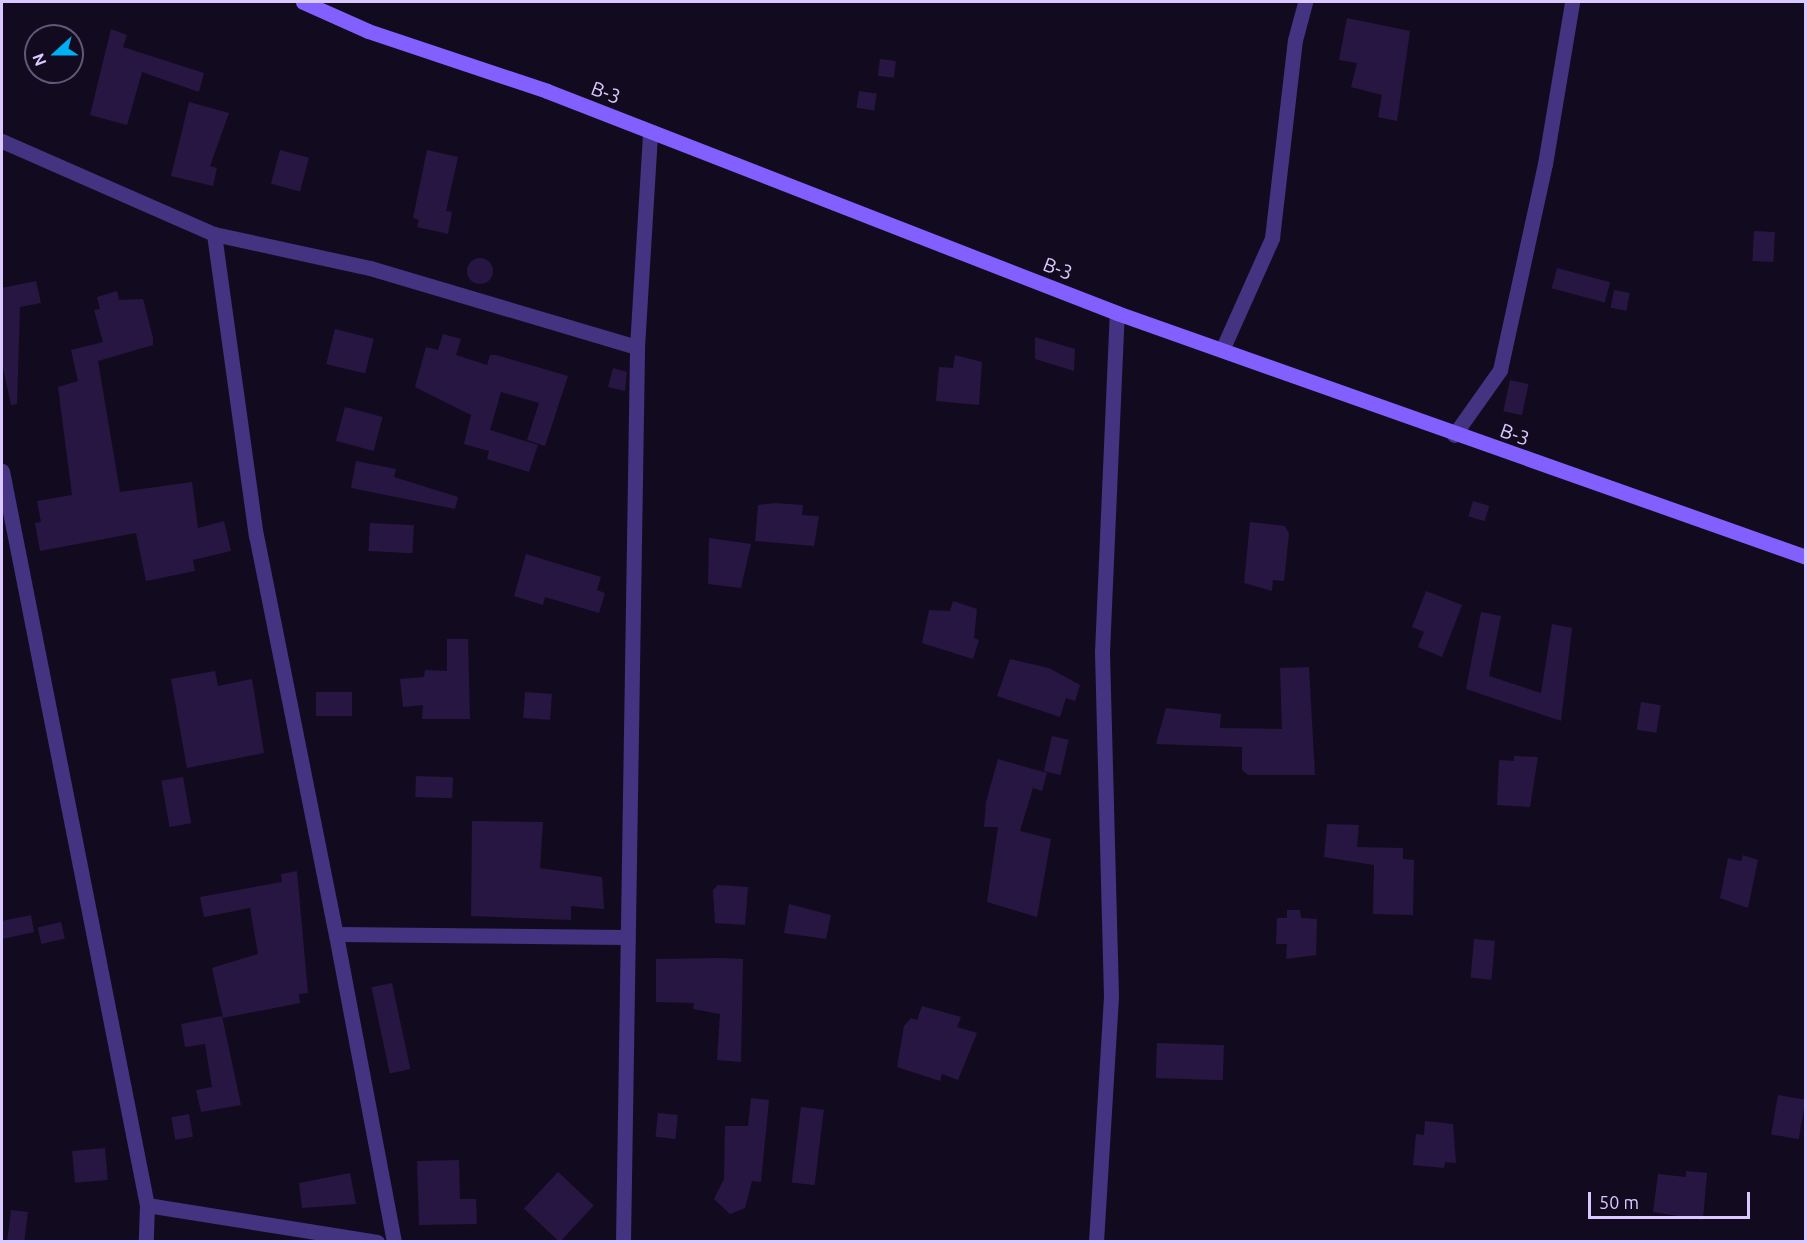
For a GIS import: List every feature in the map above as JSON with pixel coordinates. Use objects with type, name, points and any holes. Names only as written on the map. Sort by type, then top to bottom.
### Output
[{"type":"main road","name":"B-3","points":[[303,2],[368,31],[650,132],[1117,313],[1454,435],[1806,557]]},
{"type":"street","points":[[1222,350],[1272,238],[1295,40],[1305,2]]},
{"type":"street","points":[[1454,435],[1500,370],[1545,164],[1572,2]]},
{"type":"street","points":[[622,1242],[624,938],[637,347],[650,132]]},
{"type":"street","points":[[2,141],[214,234],[370,268],[637,347]]},
{"type":"street","points":[[214,234],[256,535],[336,934],[394,1242]]},
{"type":"street","points":[[1096,1242],[1111,996],[1102,652],[1117,313]]},
{"type":"street","points":[[2,471],[147,1205],[146,1242]]},
{"type":"street","points":[[336,934],[624,938]]},
{"type":"street","points":[[147,1205],[377,1242]]},
{"type":"building","points":[[1347,18],[1410,31],[1397,121],[1378,117],[1382,95],[1351,87],[1357,63],[1339,60]]},
{"type":"building","points":[[111,29],[127,35],[123,47],[204,73],[199,92],[142,72],[127,125],[90,115]]},
{"type":"building","points":[[880,59],[896,61],[894,78],[878,76]]},
{"type":"building","points":[[859,91],[877,94],[874,111],[856,108]]},
{"type":"building","points":[[189,102],[229,113],[210,166],[217,168],[213,186],[171,176]]},
{"type":"building","points":[[280,150],[309,158],[300,192],[271,184]]},
{"type":"building","points":[[427,150],[458,157],[446,211],[452,212],[448,234],[417,227],[419,220],[413,218]]},
{"type":"building","points":[[1754,231],[1775,232],[1773,262],[1752,261]]},
{"type":"building","points":[[480,258],[489,262],[493,271],[489,280],[480,284],[471,280],[467,271],[471,262]]},
{"type":"building","points":[[1557,268],[1610,282],[1605,303],[1552,288]]},
{"type":"building","points":[[36,281],[41,303],[20,307],[17,404],[11,405],[2,363],[2,288]]},
{"type":"building","points":[[1614,290],[1630,293],[1626,311],[1611,308]]},
{"type":"building","points":[[117,291],[119,300],[143,299],[153,338],[153,345],[98,361],[120,492],[192,482],[198,528],[224,521],[231,551],[193,560],[195,571],[146,581],[136,533],[40,551],[35,523],[41,522],[37,501],[72,495],[58,387],[78,381],[71,350],[103,342],[94,310],[100,309],[97,297]]},
{"type":"building","points":[[335,329],[374,339],[365,374],[326,364]]},
{"type":"building","points":[[443,334],[461,339],[456,355],[487,365],[490,355],[496,355],[568,376],[545,446],[527,440],[539,403],[501,392],[490,430],[538,445],[529,472],[487,459],[489,451],[464,444],[471,415],[415,387],[426,347],[438,350]]},
{"type":"building","points":[[1035,337],[1075,349],[1074,371],[1035,359]]},
{"type":"building","points":[[955,355],[982,362],[979,405],[936,401],[939,367],[953,368]]},
{"type":"building","points":[[613,368],[627,372],[625,391],[608,387]]},
{"type":"building","points":[[1510,380],[1529,384],[1522,415],[1503,411]]},
{"type":"building","points":[[345,407],[383,417],[374,451],[336,441]]},
{"type":"building","points":[[356,461],[396,469],[394,477],[458,497],[455,509],[351,488]]},
{"type":"building","points":[[1473,501],[1489,506],[1485,521],[1468,516]]},
{"type":"building","points":[[775,503],[803,505],[802,515],[819,516],[814,546],[755,541],[758,505]]},
{"type":"building","points":[[1250,522],[1285,526],[1289,534],[1284,581],[1273,580],[1272,591],[1244,583]]},
{"type":"building","points":[[370,523],[414,525],[412,553],[369,551]]},
{"type":"building","points":[[709,538],[751,544],[741,588],[708,584]]},
{"type":"building","points":[[526,554],[601,577],[597,590],[605,593],[599,613],[545,597],[543,605],[514,596]]},
{"type":"building","points":[[1426,591],[1462,605],[1442,657],[1418,647],[1424,632],[1412,627]]},
{"type":"building","points":[[953,601],[977,609],[974,638],[979,640],[973,659],[922,643],[929,610],[950,611]]},
{"type":"building","points":[[1481,612],[1501,616],[1489,676],[1541,693],[1552,624],[1572,628],[1561,721],[1466,689]]},
{"type":"building","points":[[447,639],[468,639],[470,719],[422,719],[423,705],[403,707],[400,679],[424,677],[425,670],[447,671]]},
{"type":"building","points":[[1010,659],[1049,668],[1080,685],[1075,701],[1066,698],[1060,717],[997,696]]},
{"type":"building","points":[[1309,667],[1315,775],[1248,775],[1242,770],[1242,747],[1156,744],[1166,708],[1221,714],[1220,728],[1282,729],[1280,668]]},
{"type":"building","points":[[215,671],[218,686],[252,679],[264,753],[187,768],[171,679]]},
{"type":"building","points":[[316,692],[352,692],[352,716],[316,716]]},
{"type":"building","points":[[525,692],[552,694],[550,720],[523,718]]},
{"type":"building","points":[[1641,702],[1661,705],[1656,733],[1637,730]]},
{"type":"building","points":[[1052,736],[1069,740],[1060,775],[1044,771]]},
{"type":"building","points":[[1514,756],[1538,757],[1530,807],[1497,805],[1499,760],[1514,761]]},
{"type":"building","points":[[998,759],[1047,773],[1042,791],[1033,788],[1020,831],[1051,839],[1037,917],[987,902],[998,827],[984,827],[986,802]]},
{"type":"building","points":[[416,776],[453,777],[452,798],[415,797]]},
{"type":"building","points":[[183,777],[191,823],[169,827],[161,781]]},
{"type":"building","points":[[472,821],[543,822],[540,868],[602,877],[604,909],[571,906],[571,920],[471,916]]},
{"type":"building","points":[[1327,824],[1359,825],[1357,847],[1403,848],[1403,859],[1414,860],[1413,915],[1373,914],[1374,865],[1324,857]]},
{"type":"building","points":[[1743,855],[1758,860],[1748,908],[1720,898],[1728,858],[1741,861]]},
{"type":"building","points":[[297,871],[308,993],[299,994],[300,1003],[223,1018],[212,968],[258,954],[250,908],[204,917],[200,897],[282,882],[281,874]]},
{"type":"building","points":[[718,885],[748,887],[745,925],[715,923],[713,890]]},
{"type":"building","points":[[789,904],[831,915],[826,939],[784,933]]},
{"type":"building","points":[[1287,910],[1300,910],[1301,918],[1317,919],[1316,955],[1286,959],[1287,944],[1276,944],[1277,918],[1287,918]]},
{"type":"building","points":[[31,915],[34,932],[2,939],[2,921]]},
{"type":"building","points":[[61,922],[65,939],[41,944],[38,927]]},
{"type":"building","points":[[1474,939],[1495,941],[1492,980],[1471,978]]},
{"type":"building","points":[[656,959],[743,959],[741,1062],[717,1060],[720,1014],[693,1009],[694,1003],[656,1002]]},
{"type":"building","points":[[392,983],[410,1069],[390,1073],[371,987]]},
{"type":"building","points":[[922,1006],[961,1017],[957,1027],[977,1033],[958,1080],[942,1074],[940,1081],[897,1067],[904,1026],[911,1018],[917,1020]]},
{"type":"building","points":[[222,1016],[241,1105],[201,1112],[196,1090],[212,1087],[205,1044],[185,1047],[181,1024]]},
{"type":"building","points":[[1157,1043],[1224,1045],[1223,1080],[1156,1078]]},
{"type":"building","points":[[1778,1095],[1806,1100],[1799,1139],[1771,1134]]},
{"type":"building","points":[[751,1098],[769,1100],[761,1182],[752,1181],[745,1208],[730,1214],[714,1199],[724,1179],[725,1126],[748,1126]]},
{"type":"building","points":[[801,1107],[824,1110],[815,1185],[792,1182]]},
{"type":"building","points":[[658,1113],[678,1115],[675,1139],[655,1137]]},
{"type":"building","points":[[189,1114],[193,1137],[175,1140],[171,1117]]},
{"type":"building","points":[[1425,1121],[1453,1124],[1456,1163],[1445,1162],[1444,1168],[1413,1165],[1416,1134],[1424,1135]]},
{"type":"building","points":[[105,1148],[108,1180],[75,1183],[72,1151]]},
{"type":"building","points":[[459,1160],[460,1199],[476,1199],[477,1224],[419,1225],[417,1161]]},
{"type":"building","points":[[1686,1171],[1707,1173],[1703,1220],[1653,1212],[1658,1174],[1686,1177]]},
{"type":"building","points":[[558,1172],[594,1205],[560,1242],[524,1209]]},
{"type":"building","points":[[350,1173],[356,1204],[302,1208],[299,1183]]},
{"type":"building","points":[[11,1210],[28,1212],[24,1242],[7,1242]]}]
